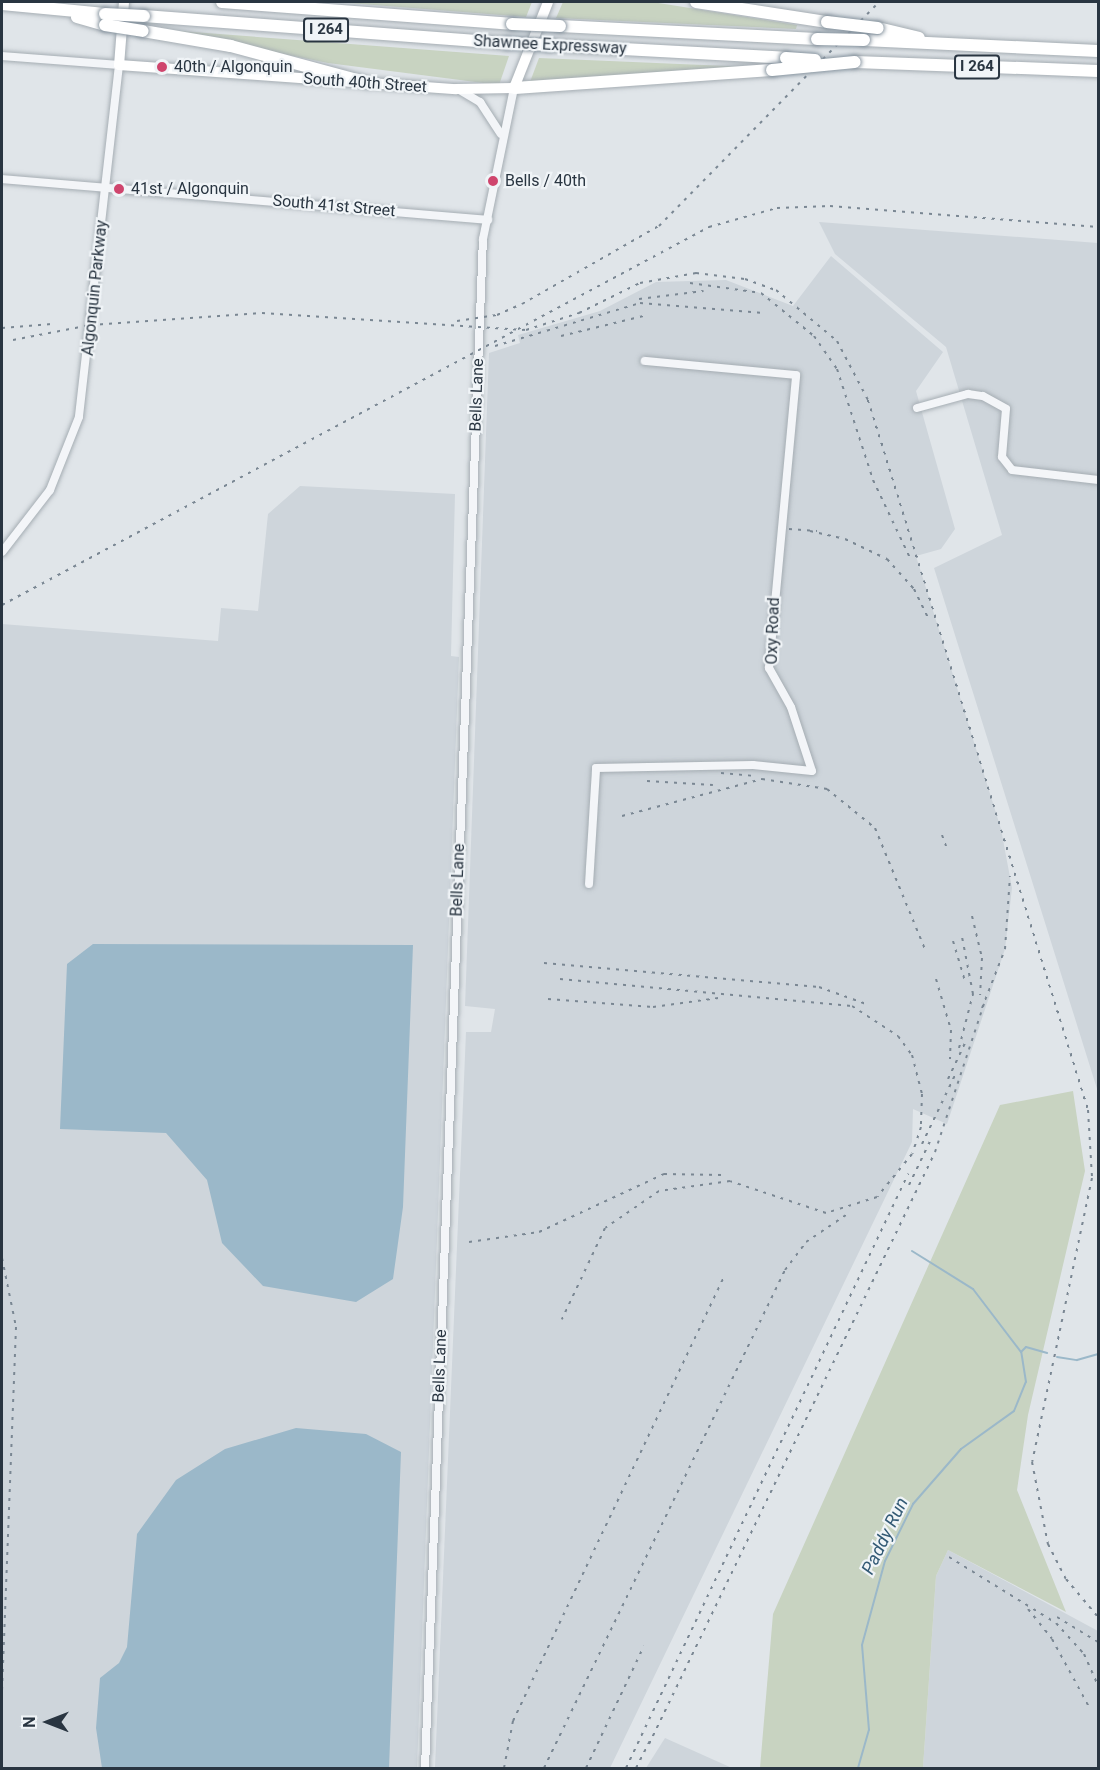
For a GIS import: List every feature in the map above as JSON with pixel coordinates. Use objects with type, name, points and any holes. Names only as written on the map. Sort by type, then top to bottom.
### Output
[{"type":"highway","name":"Shawnee Expressway","points":[[222,2],[512,24],[1098,51]]},
{"type":"highway","points":[[696,2],[878,28],[953,46]]},
{"type":"highway","points":[[2,4],[105,19],[143,31],[231,46],[368,82]]},
{"type":"highway","name":"Shawnee Expressway","points":[[105,19],[144,16],[507,43],[855,62],[1098,71]]},
{"type":"highway","points":[[514,88],[855,62]]},
{"type":"main road","name":"Algonquin Parkway","points":[[119,65],[124,2]]},
{"type":"main road","name":"Bells Lane","points":[[514,88],[548,2]]},
{"type":"main road","name":"South 40th Street","points":[[119,65],[456,89],[514,88]]},
{"type":"street","name":"South 40th Street","points":[[2,56],[119,65]]},
{"type":"street","name":"Algonquin Parkway","points":[[2,552],[51,490],[79,417],[107,188],[119,65]]},
{"type":"street","name":"Bells Lane","points":[[425,1768],[488,220],[501,134],[514,88]]},
{"type":"street","points":[[456,89],[480,102],[501,134]]},
{"type":"street","name":"South 41st Street","points":[[2,179],[488,220]]},
{"type":"street","name":"Oxy Road","points":[[589,884],[596,768],[753,765],[812,771],[791,707],[770,668],[796,375],[645,361]]},
{"type":"street","points":[[917,408],[968,394],[984,396],[1006,409],[1002,457],[1012,470],[1098,480]]},
{"type":"shaded area","points":[[819,222],[1098,243],[1098,1092],[934,568],[1002,535],[946,347],[835,254]]},
{"type":"shaded area","points":[[831,256],[943,352],[916,391],[955,529],[941,549],[916,556],[1001,829],[1012,888],[1005,949],[947,1124],[913,1109],[912,1142],[610,1768],[435,1768],[466,1032],[491,1032],[495,1009],[465,1006],[489,353],[520,343],[518,335],[600,311],[656,282],[726,280],[793,306]]},
{"type":"shaded area","points":[[300,486],[455,494],[451,656],[459,657],[417,1768],[2,1768],[2,624],[218,641],[221,608],[258,611],[268,514]]},
{"type":"shaded area","points":[[948,1550],[1098,1631],[1098,1768],[923,1768],[936,1576]]},
{"type":"shaded area","points":[[665,1738],[732,1768],[646,1768]]},
{"type":"green space","points":[[336,2],[532,2],[526,17]]},
{"type":"green space","points":[[563,2],[652,2],[797,25],[796,29],[556,18]]},
{"type":"green space","points":[[166,30],[509,56],[499,85],[328,63]]},
{"type":"green space","points":[[539,58],[750,67],[530,82]]},
{"type":"green space","points":[[1073,1091],[1085,1171],[1028,1415],[1017,1490],[1066,1612],[948,1550],[936,1576],[923,1768],[760,1768],[773,1614],[1000,1105]]},
{"type":"water","points":[[93,944],[413,945],[403,1207],[393,1279],[356,1302],[263,1286],[222,1243],[207,1180],[166,1133],[60,1129],[67,964]]},
{"type":"water","points":[[296,1428],[366,1434],[401,1452],[389,1768],[102,1768],[96,1728],[100,1678],[119,1663],[127,1647],[137,1534],[176,1480],[225,1449]]},
{"type":"waterway","points":[[912,1251],[973,1289],[1021,1352]]},
{"type":"waterway","name":"Paddy Run","points":[[858,1768],[869,1730],[862,1645],[885,1561],[913,1504],[961,1449],[1014,1411],[1026,1382],[1021,1352],[1026,1347],[1047,1353]]},
{"type":"waterway","name":"Paddy Run","points":[[1057,1357],[1077,1360],[1098,1354]]},
{"type":"railway","points":[[457,321],[497,315],[522,304],[659,226],[879,2]]},
{"type":"railway","points":[[2,605],[709,227],[777,208],[830,206],[1098,227]]},
{"type":"railway","points":[[13,340],[91,325],[262,313],[526,330],[579,313],[640,283],[696,273],[745,279],[776,290],[837,341],[868,400],[1088,1110],[1092,1178],[1032,1462],[1048,1544],[1066,1579],[1098,1617]]},
{"type":"railway","points":[[690,283],[761,293],[814,336],[837,369],[873,480],[911,560]]},
{"type":"railway","points":[[639,299],[704,291]]},
{"type":"railway","points":[[495,346],[640,303],[764,313]]},
{"type":"railway","points":[[561,336],[647,315]]},
{"type":"railway","points":[[2,328],[52,324]]},
{"type":"railway","points":[[789,529],[817,531]]},
{"type":"railway","points":[[810,531],[845,539],[887,559],[914,589],[928,618]]},
{"type":"railway","points":[[721,773],[754,776]]},
{"type":"railway","points":[[622,816],[762,779],[827,789],[875,828],[926,952]]},
{"type":"railway","points":[[647,781],[713,785]]},
{"type":"railway","points":[[942,835],[946,846]]},
{"type":"railway","points":[[982,1008],[1005,949],[1010,876]]},
{"type":"railway","points":[[972,916],[982,958],[980,995]]},
{"type":"railway","points":[[959,1048],[973,994],[962,937]]},
{"type":"railway","points":[[953,941],[965,981]]},
{"type":"railway","points":[[544,963],[819,987],[869,1005]]},
{"type":"railway","points":[[560,979],[852,1006],[898,1036],[912,1055],[922,1094],[921,1127],[912,1154],[877,1197],[826,1213],[730,1181],[659,1191],[605,1228],[562,1319]]},
{"type":"railway","points":[[936,979],[951,1030],[950,1059]]},
{"type":"railway","points":[[548,999],[653,1007],[718,998]]},
{"type":"railway","points":[[649,1744],[935,1152],[985,1001]]},
{"type":"railway","points":[[948,1079],[966,1041]]},
{"type":"railway","points":[[922,1144],[956,1073]]},
{"type":"railway","points":[[909,1185],[932,1137]]},
{"type":"railway","points":[[469,1242],[539,1232],[664,1174],[722,1175]]},
{"type":"railway","points":[[626,1768],[908,1174]]},
{"type":"railway","points":[[544,1768],[785,1270],[806,1242],[849,1213]]},
{"type":"railway","points":[[2,1258],[16,1327],[2,1696]]},
{"type":"railway","points":[[504,1768],[513,1721],[724,1276]]},
{"type":"railway","points":[[949,1557],[1056,1623],[1084,1654],[1098,1686]]},
{"type":"railway","points":[[1028,1609],[1052,1639],[1089,1707]]},
{"type":"railway","points":[[1057,1617],[1098,1642]]},
{"type":"railway","points":[[586,1768],[644,1646]]},
{"type":"railway","points":[[636,1768],[652,1736]]},
{"type":"place","name":"40th / Algonquin","points":[[162,67]]},
{"type":"place","name":"Bells / 40th","points":[[493,181]]},
{"type":"place","name":"41st / Algonquin","points":[[119,189]]}]
